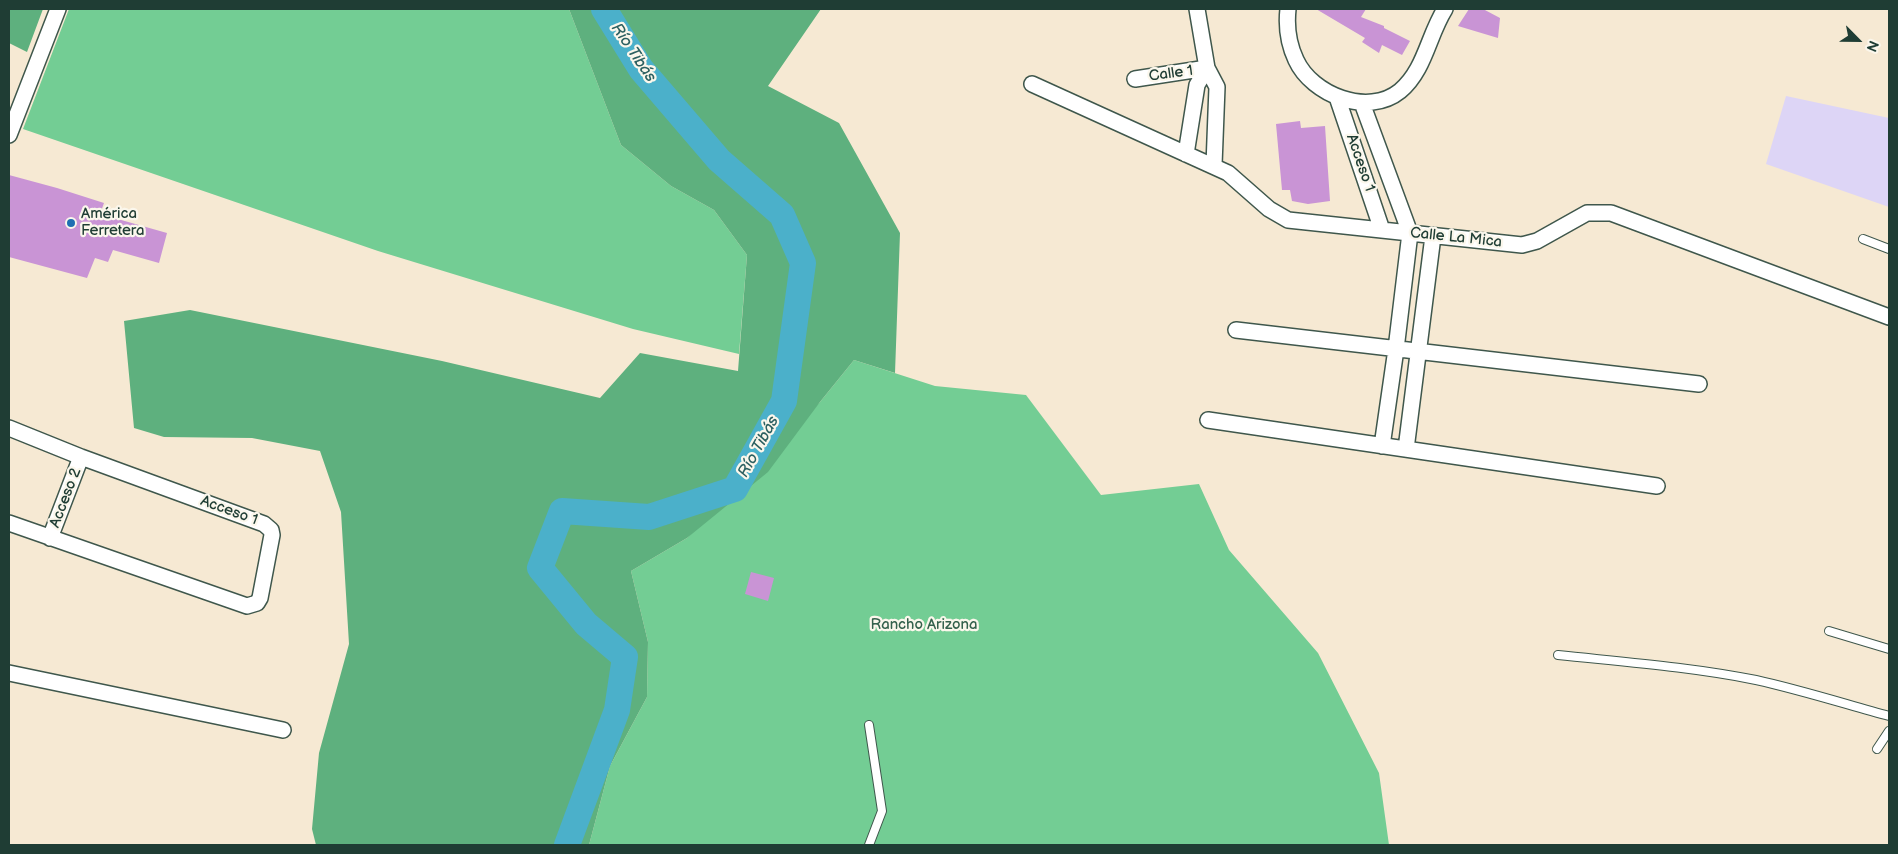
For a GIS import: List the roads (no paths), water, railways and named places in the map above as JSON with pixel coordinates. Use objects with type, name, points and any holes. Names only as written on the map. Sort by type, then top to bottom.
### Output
[{"type":"street","points":[[9,135],[58,9]]},
{"type":"street","points":[[1196,9],[1206,68],[1217,87],[1214,166]]},
{"type":"street","points":[[1288,9],[1286,28],[1290,46],[1297,62],[1310,78],[1337,97],[1362,103],[1388,99],[1408,83],[1422,62],[1431,36],[1445,9]]},
{"type":"street","points":[[1186,154],[1196,84],[1206,68]]},
{"type":"street","name":"Calle 1","points":[[1135,79],[1206,68]]},
{"type":"street","name":"Calle La Mica","points":[[1032,84],[1228,172],[1269,209],[1288,220],[1522,245],[1536,241],[1587,213],[1611,213],[1889,317]]},
{"type":"street","name":"Acceso 1","points":[[1337,97],[1382,230]]},
{"type":"street","name":"Acceso 1","points":[[1362,103],[1410,233]]},
{"type":"street","points":[[1382,446],[1410,233]]},
{"type":"street","points":[[1406,449],[1433,236]]},
{"type":"street","points":[[1236,330],[1699,384]]},
{"type":"street","points":[[1208,420],[1657,486]]},
{"type":"street","name":"Acceso 1","points":[[9,428],[81,457],[264,524],[272,535],[260,598],[256,603],[248,606],[9,523]]},
{"type":"street","name":"Acceso 2","points":[[50,538],[81,457]]},
{"type":"street","points":[[9,673],[283,730]]},
{"type":"lane","points":[[1864,239],[1889,249]]},
{"type":"lane","points":[[1829,631],[1889,649]]},
{"type":"lane","points":[[1558,655],[1688,669],[1754,680],[1790,688],[1889,716]]},
{"type":"lane","points":[[869,724],[882,811],[870,845]]},
{"type":"lane","points":[[1877,749],[1889,731]]},
{"type":"waterway","name":"Río Tibás","points":[[567,845],[617,710],[625,657],[586,624],[540,568],[562,511],[649,517],[735,489],[784,401],[803,263],[782,215],[719,160],[641,69],[604,9]]},
{"type":"place","name":"América Ferretera","points":[[71,223]]},
{"type":"park label","name":"Rancho Arizona","points":[[924,625]]}]
